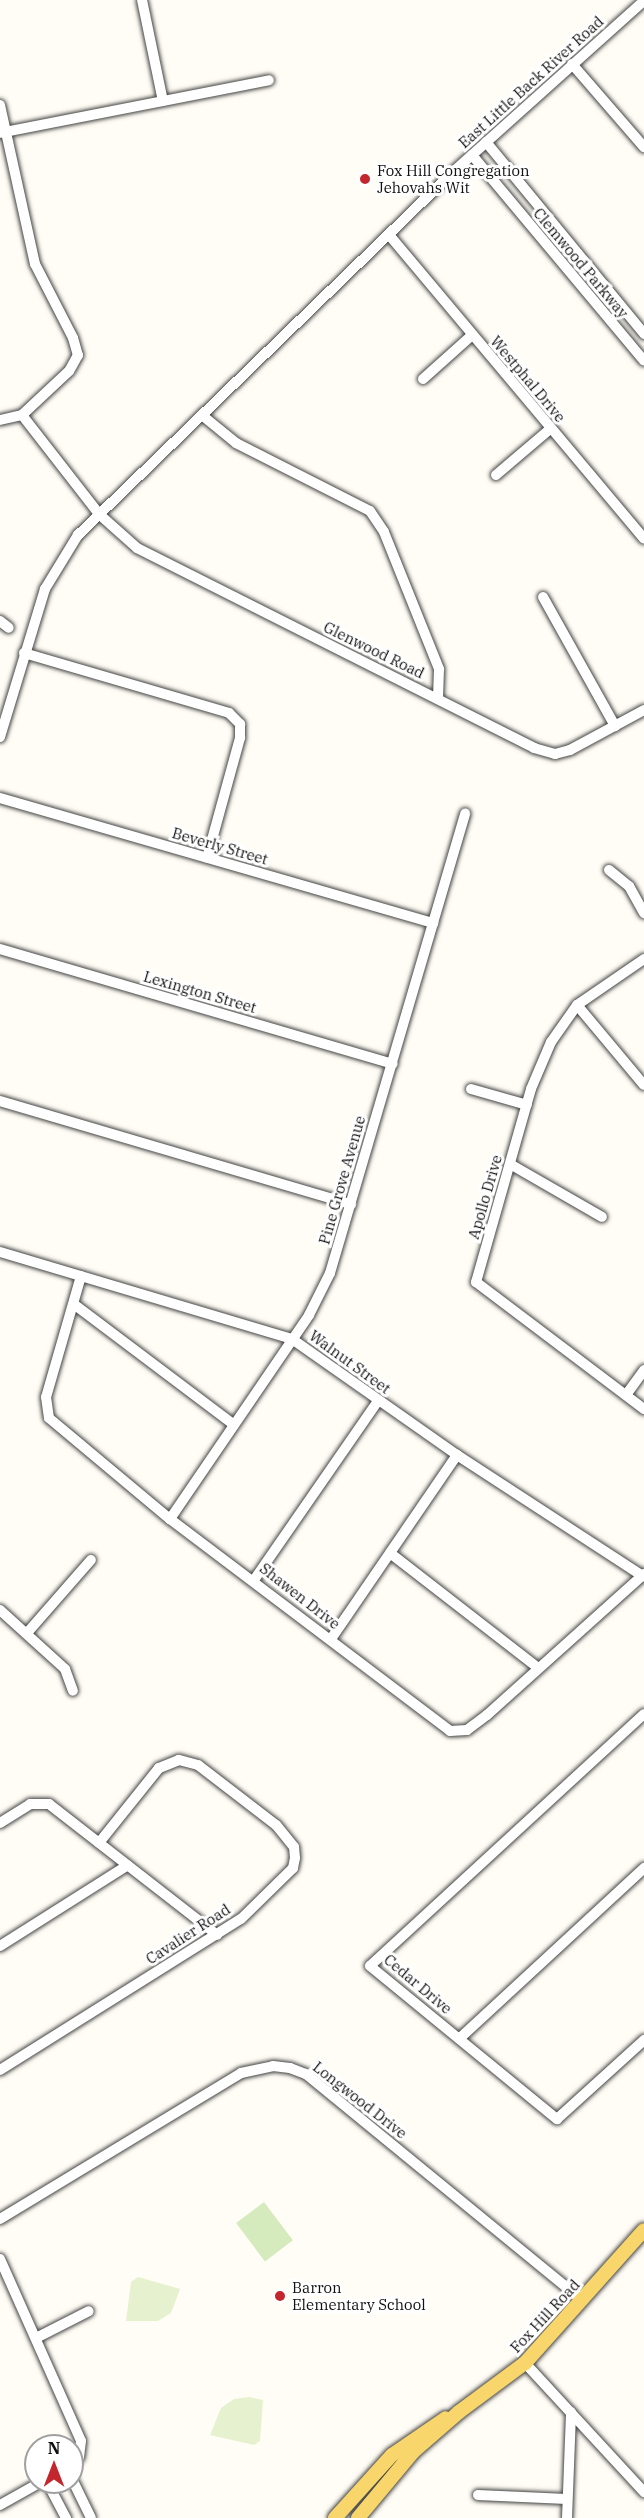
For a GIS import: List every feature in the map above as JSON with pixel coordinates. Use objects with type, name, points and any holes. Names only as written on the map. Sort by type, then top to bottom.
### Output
[{"type":"main road","name":"Fox Hill Road","points":[[358,2518],[394,2472],[459,2412],[525,2363],[644,2230]]},
{"type":"main road","name":"Fox Hill Road","points":[[335,2518],[392,2455],[429,2426],[459,2412]]},
{"type":"street","points":[[142,0],[163,101]]},
{"type":"street","name":"East Little Back River Road","points":[[203,416],[472,155],[644,2]]},
{"type":"street","points":[[572,64],[644,147]]},
{"type":"street","points":[[3,133],[269,80]]},
{"type":"street","points":[[0,105],[3,133],[35,264],[78,355],[69,371],[22,415],[0,420]]},
{"type":"street","name":"Clemwood Parkway","points":[[486,142],[644,334]]},
{"type":"street","name":"Clemwood Parkway","points":[[472,155],[644,361]]},
{"type":"street","name":"Westphal Drive","points":[[390,236],[644,539]]},
{"type":"street","points":[[423,379],[472,336]]},
{"type":"street","name":"Glenwood Road","points":[[22,415],[99,514],[137,548],[545,752],[570,750],[644,710]]},
{"type":"street","points":[[0,737],[24,653],[52,574],[78,535],[203,416],[236,443],[370,511],[384,532],[435,658],[439,669],[438,697]]},
{"type":"street","points":[[496,475],[550,429]]},
{"type":"street","points":[[543,597],[615,726]]},
{"type":"street","points":[[24,653],[229,713],[240,724],[240,738],[207,858]]},
{"type":"street","name":"Beverly Street","points":[[0,798],[433,923]]},
{"type":"street","name":"Pine Grove Avenue","points":[[170,1519],[321,1295],[351,1204],[465,813]]},
{"type":"street","points":[[609,870],[629,886],[644,913]]},
{"type":"street","name":"Lexington Street","points":[[0,949],[392,1064]]},
{"type":"street","name":"Apollo Drive","points":[[644,959],[577,1005],[551,1042],[526,1105],[476,1282],[644,1409]]},
{"type":"street","points":[[577,1005],[644,1085]]},
{"type":"street","points":[[471,1089],[526,1105]]},
{"type":"street","points":[[0,1101],[351,1204]]},
{"type":"street","points":[[510,1164],[602,1217]]},
{"type":"street","name":"Walnut Street","points":[[0,1252],[292,1339],[457,1455],[643,1576]]},
{"type":"street","name":"Shawen Drive","points":[[81,1276],[75,1305],[46,1397],[49,1418],[170,1519],[254,1580],[438,1722],[459,1732],[488,1715],[643,1576]]},
{"type":"street","points":[[75,1305],[234,1425]]},
{"type":"street","points":[[626,1395],[644,1370]]},
{"type":"street","points":[[254,1580],[378,1401]]},
{"type":"street","points":[[331,1639],[457,1455]]},
{"type":"street","points":[[390,1553],[538,1668]]},
{"type":"street","points":[[27,1633],[91,1560]]},
{"type":"street","points":[[0,1610],[64,1669],[73,1691]]},
{"type":"street","name":"Cedar Drive","points":[[644,1714],[370,1966],[557,2119],[644,2040]]},
{"type":"street","name":"Cavalier Road","points":[[0,2070],[241,1919],[293,1868],[294,1847],[276,1826],[198,1766],[179,1760],[159,1768],[99,1843]]},
{"type":"street","points":[[0,1823],[41,1801],[217,1935]]},
{"type":"street","points":[[0,1946],[128,1865]]},
{"type":"street","points":[[460,2038],[644,1869]]},
{"type":"street","name":"Longwood Drive","points":[[0,2219],[241,2073],[273,2066],[306,2074],[582,2300]]},
{"type":"street","points":[[0,2259],[78,2434]]},
{"type":"street","points":[[36,2338],[89,2311]]},
{"type":"street","points":[[525,2363],[644,2492]]},
{"type":"street","points":[[567,2518],[571,2412]]},
{"type":"street","points":[[0,2505],[24,2492]]},
{"type":"street","points":[[53,2494],[66,2518]]},
{"type":"street","points":[[79,2494],[91,2518]]},
{"type":"street","points":[[478,2495],[567,2499]]},
{"type":"green space","points":[[264,2202],[293,2240],[265,2261],[236,2223]]},
{"type":"green space","points":[[138,2277],[180,2289],[171,2313],[158,2321],[126,2321],[131,2282]]},
{"type":"green space","points":[[249,2397],[263,2400],[260,2441],[254,2445],[210,2435],[221,2408],[234,2399]]},
{"type":"place","name":"Fox Hill Congregation Jehovahs Wit","points":[[365,179]]},
{"type":"place","name":"Barron Elementary School","points":[[280,2296]]}]
